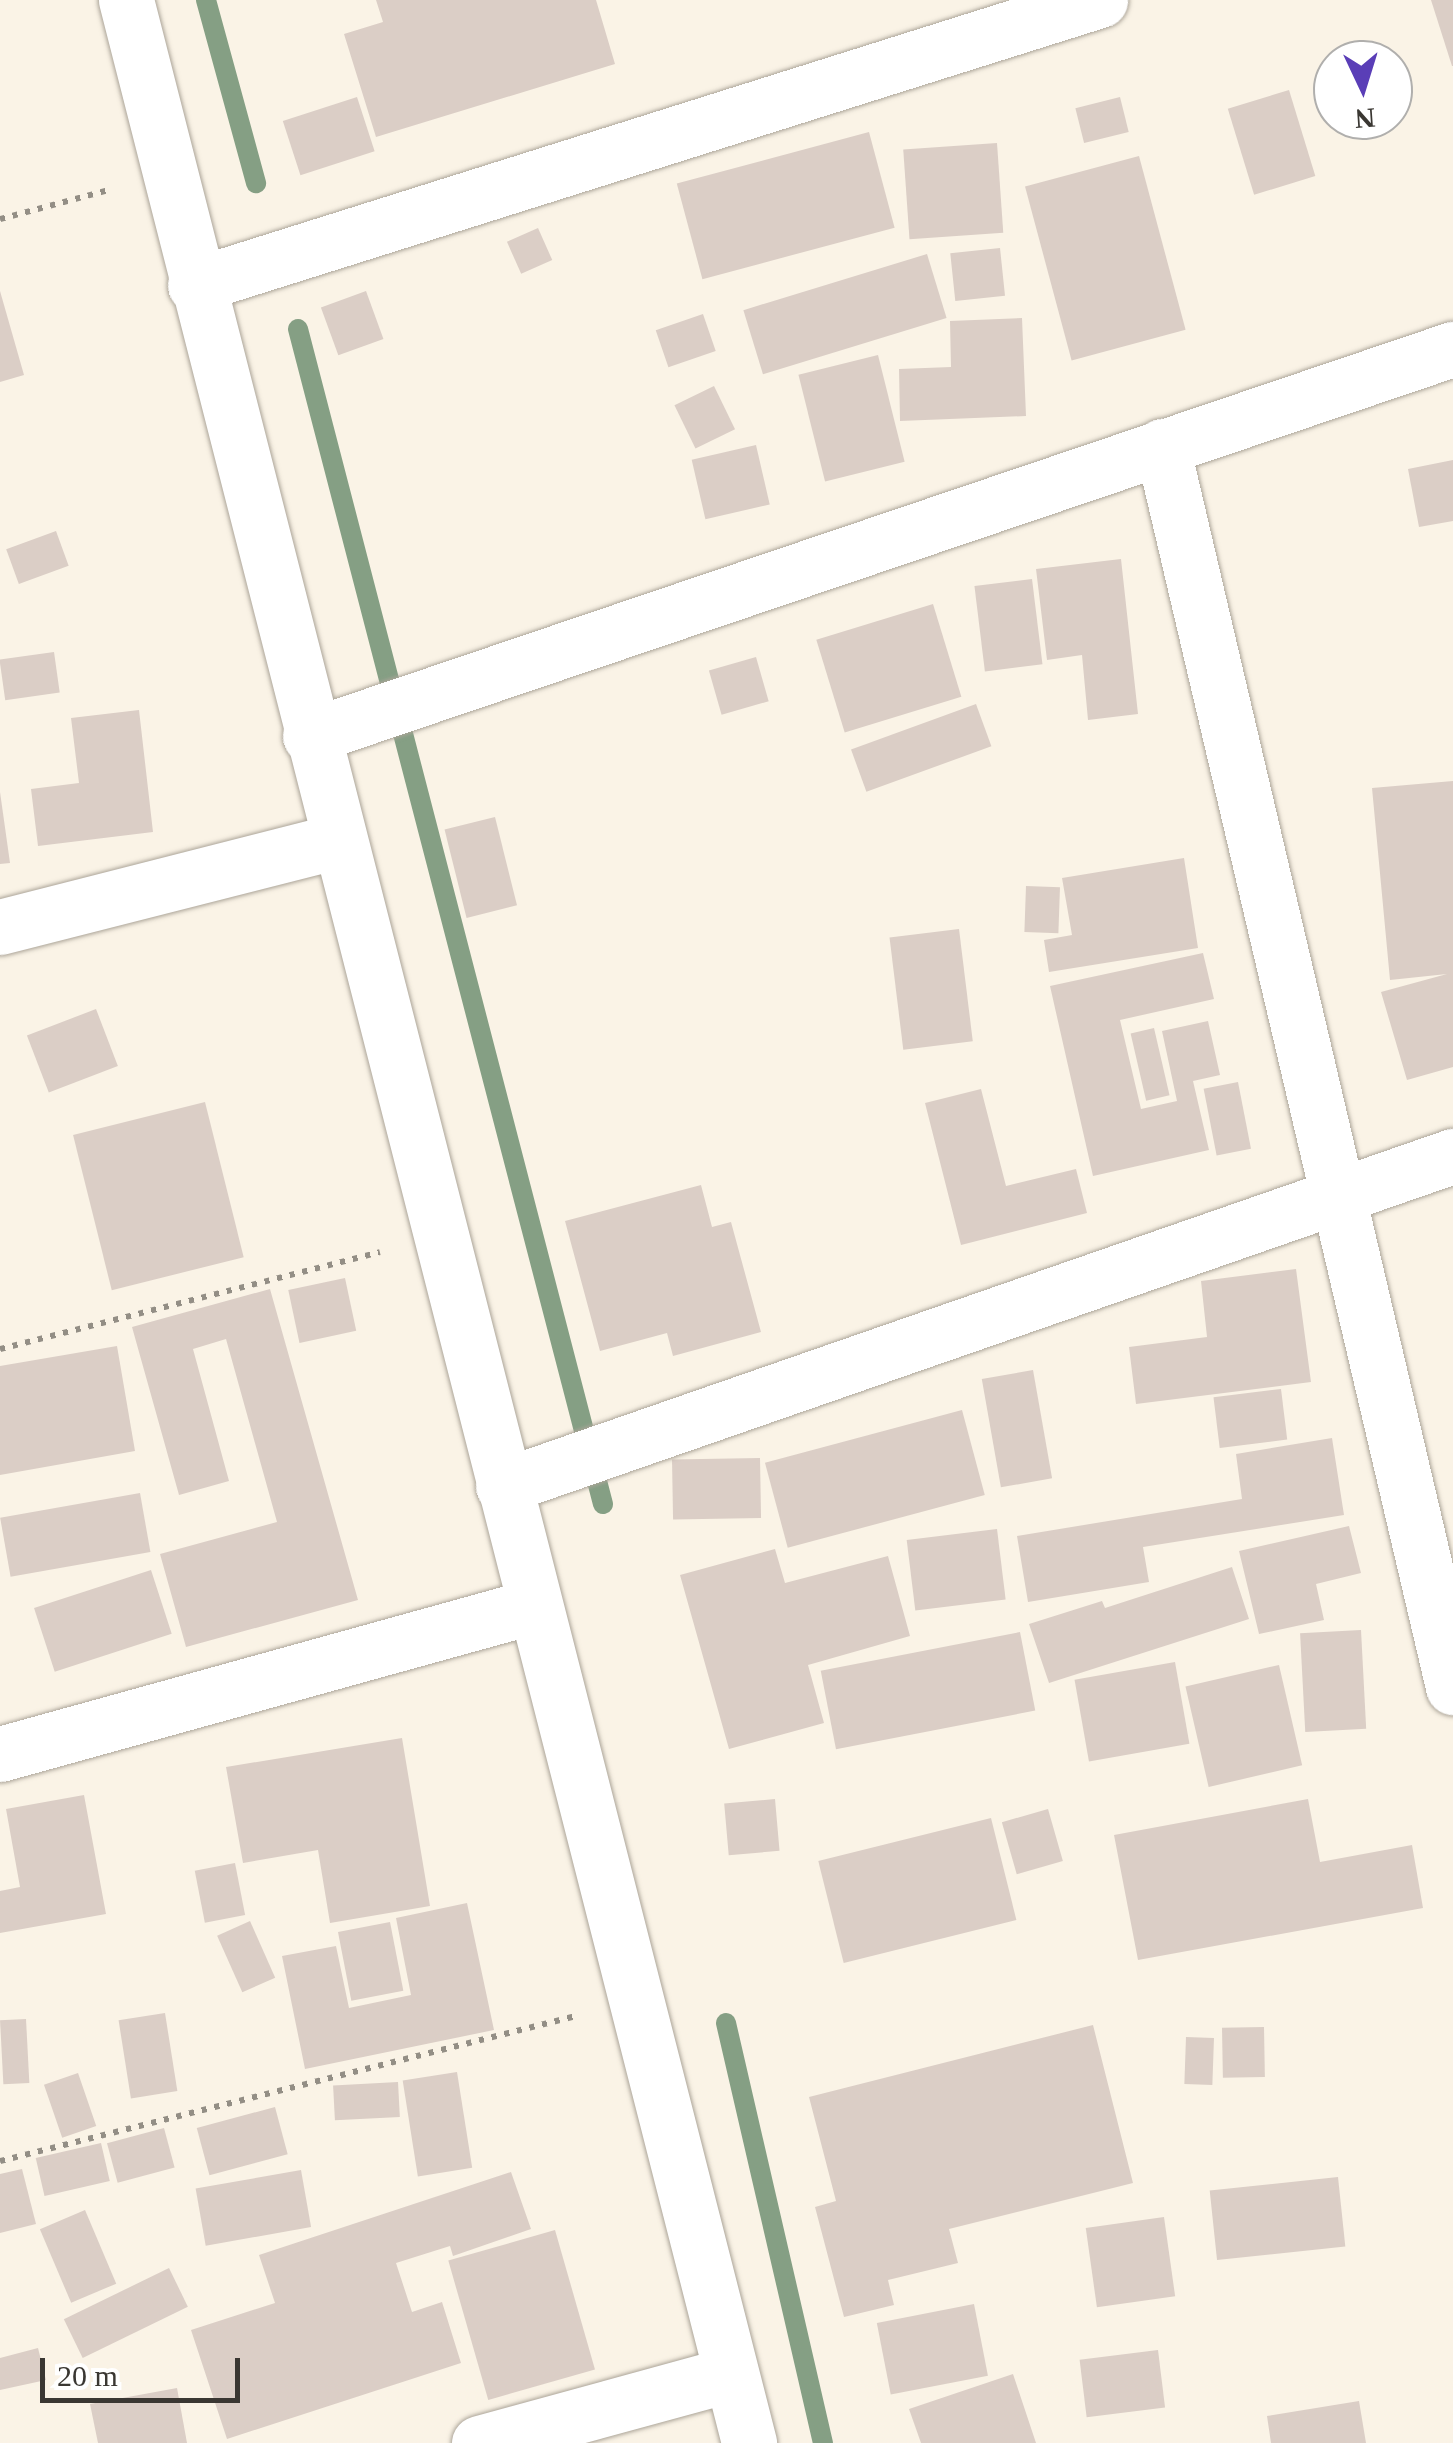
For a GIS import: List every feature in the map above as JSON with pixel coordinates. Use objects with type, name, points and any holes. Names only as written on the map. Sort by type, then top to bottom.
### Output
[{"type":"street","points":[[126,0],[194,285],[748,2443]]},
{"type":"street","points":[[194,285],[1100,0]]},
{"type":"street","points":[[310,736],[1453,349]]},
{"type":"street","points":[[1162,446],[1453,1687]]},
{"type":"street","points":[[0,927],[337,842]]},
{"type":"street","points":[[503,1486],[1453,1156]]},
{"type":"street","points":[[0,1754],[534,1606]]},
{"type":"street","points":[[480,2443],[731,2374]]},
{"type":"path","points":[[0,219],[168,175]]},
{"type":"path","points":[[0,1349],[439,1237]]},
{"type":"path","points":[[0,2160],[635,2002]]},
{"type":"building","points":[[376,0],[596,0],[615,64],[376,137],[344,34],[383,22]]},
{"type":"building","points":[[1431,0],[1453,0],[1453,66],[1452,66]]},
{"type":"building","points":[[1289,90],[1315,176],[1254,195],[1228,109]]},
{"type":"building","points":[[357,97],[375,151],[300,175],[283,121]]},
{"type":"building","points":[[1120,97],[1129,132],[1084,143],[1075,108]]},
{"type":"building","points":[[869,132],[895,228],[702,279],[677,184]]},
{"type":"building","points":[[997,143],[1003,233],[910,239],[903,150]]},
{"type":"building","points":[[1139,156],[1186,330],[1072,360],[1025,187]]},
{"type":"building","points":[[538,228],[552,260],[521,274],[507,242]]},
{"type":"building","points":[[1000,248],[1005,296],[955,301],[950,253]]},
{"type":"building","points":[[927,254],[947,318],[763,374],[743,310]]},
{"type":"building","points":[[0,291],[24,375],[0,382]]},
{"type":"building","points":[[366,291],[383,339],[338,355],[321,307]]},
{"type":"building","points":[[703,314],[716,351],[668,367],[656,330]]},
{"type":"building","points":[[1022,318],[1026,416],[900,421],[899,369],[951,367],[950,321]]},
{"type":"building","points":[[878,355],[905,462],[825,482],[798,375]]},
{"type":"building","points":[[714,386],[735,429],[695,448],[674,405]]},
{"type":"building","points":[[756,445],[770,504],[705,519],[692,460]]},
{"type":"building","points":[[1453,460],[1453,521],[1419,527],[1408,469]]},
{"type":"building","points":[[56,531],[69,566],[19,584],[6,549]]},
{"type":"building","points":[[1121,559],[1138,714],[1088,720],[1082,655],[1047,660],[1036,569]]},
{"type":"building","points":[[1032,579],[1042,664],[985,671],[974,586]]},
{"type":"building","points":[[933,604],[961,697],[845,732],[816,640]]},
{"type":"building","points":[[54,652],[60,693],[5,700],[0,660]]},
{"type":"building","points":[[756,657],[769,701],[722,715],[709,671]]},
{"type":"building","points":[[976,704],[991,746],[866,792],[851,749]]},
{"type":"building","points":[[139,710],[153,832],[38,846],[31,789],[79,783],[71,718]]},
{"type":"building","points":[[1453,781],[1453,1067],[1407,1080],[1381,992],[1447,974],[1390,980],[1372,788]]},
{"type":"building","points":[[0,792],[10,863],[0,864]]},
{"type":"building","points":[[495,817],[517,905],[467,918],[445,830]]},
{"type":"building","points":[[1184,858],[1198,948],[1049,972],[1044,940],[1072,935],[1062,878]]},
{"type":"building","points":[[1026,886],[1060,887],[1058,933],[1024,932]]},
{"type":"building","points":[[959,929],[973,1041],[903,1050],[890,938]]},
{"type":"building","points":[[1203,953],[1214,999],[1120,1020],[1141,1109],[1177,1101],[1162,1031],[1208,1021],[1220,1075],[1193,1081],[1209,1150],[1093,1176],[1050,986]]},
{"type":"building","points":[[96,1009],[118,1066],[49,1092],[27,1036]]},
{"type":"building","points":[[1154,1028],[1170,1095],[1146,1101],[1131,1033]]},
{"type":"building","points":[[1238,1082],[1251,1149],[1217,1155],[1204,1089]]},
{"type":"building","points":[[981,1089],[1006,1186],[1076,1169],[1087,1213],[961,1245],[925,1103]]},
{"type":"building","points":[[205,1102],[244,1257],[112,1290],[73,1135]]},
{"type":"building","points":[[701,1185],[712,1227],[731,1222],[761,1332],[673,1356],[667,1333],[600,1351],[565,1221]]},
{"type":"building","points":[[1296,1269],[1311,1382],[1136,1404],[1129,1347],[1207,1337],[1201,1281]]},
{"type":"building","points":[[345,1278],[356,1331],[299,1343],[288,1290]]},
{"type":"building","points":[[270,1289],[358,1600],[186,1647],[160,1554],[277,1522],[226,1339],[193,1349],[229,1481],[179,1495],[132,1327]]},
{"type":"building","points":[[117,1346],[135,1451],[0,1475],[0,1366]]},
{"type":"building","points":[[1033,1370],[1052,1478],[1001,1487],[982,1379]]},
{"type":"building","points":[[1281,1389],[1287,1440],[1220,1448],[1214,1397]]},
{"type":"building","points":[[962,1410],[985,1495],[788,1548],[765,1463]]},
{"type":"building","points":[[1332,1438],[1344,1515],[1143,1547],[1149,1582],[1028,1602],[1017,1536],[1242,1499],[1236,1454]]},
{"type":"building","points":[[760,1458],[761,1518],[673,1520],[672,1460]]},
{"type":"building","points":[[140,1493],[150,1552],[11,1577],[0,1518]]},
{"type":"building","points":[[1349,1526],[1361,1573],[1316,1584],[1324,1620],[1259,1634],[1239,1551]]},
{"type":"building","points":[[997,1529],[1006,1599],[915,1611],[907,1540]]},
{"type":"building","points":[[775,1549],[785,1583],[888,1556],[910,1636],[808,1665],[824,1723],[729,1749],[680,1575]]},
{"type":"building","points":[[1232,1567],[1249,1619],[1049,1683],[1029,1624],[1102,1601],[1105,1608]]},
{"type":"building","points":[[151,1570],[172,1634],[55,1672],[34,1608]]},
{"type":"building","points":[[1361,1630],[1366,1729],[1305,1732],[1300,1633]]},
{"type":"building","points":[[1020,1632],[1035,1711],[836,1749],[821,1671]]},
{"type":"building","points":[[1175,1662],[1189,1744],[1089,1761],[1075,1680]]},
{"type":"building","points":[[1279,1665],[1302,1765],[1209,1787],[1185,1687]]},
{"type":"building","points":[[402,1738],[430,1906],[330,1923],[318,1850],[243,1863],[226,1767]]},
{"type":"building","points":[[84,1795],[106,1914],[0,1933],[0,1891],[20,1887],[6,1809]]},
{"type":"building","points":[[775,1799],[780,1851],[729,1855],[724,1803]]},
{"type":"building","points":[[1308,1799],[1320,1862],[1412,1845],[1423,1908],[1138,1960],[1114,1835]]},
{"type":"building","points":[[1048,1809],[1063,1861],[1017,1874],[1002,1822]]},
{"type":"building","points":[[991,1818],[1016,1920],[844,1963],[818,1861]]},
{"type":"building","points":[[235,1863],[245,1915],[205,1923],[195,1871]]},
{"type":"building","points":[[467,1903],[494,2030],[305,2069],[282,1956],[336,1946],[349,2008],[411,1995],[396,1918]]},
{"type":"building","points":[[250,1921],[275,1978],[242,1992],[217,1936]]},
{"type":"building","points":[[390,1922],[403,1991],[351,2001],[338,1932]]},
{"type":"building","points":[[165,2013],[177,2091],[131,2098],[119,2020]]},
{"type":"building","points":[[26,2019],[29,2083],[3,2084],[0,2020]]},
{"type":"building","points":[[1093,2025],[1133,2183],[949,2229],[958,2263],[888,2280],[894,2305],[844,2317],[815,2207],[836,2201],[809,2097]]},
{"type":"building","points":[[1264,2027],[1265,2077],[1223,2078],[1222,2028]]},
{"type":"building","points":[[1186,2037],[1214,2038],[1212,2085],[1184,2084]]},
{"type":"building","points":[[457,2072],[472,2168],[418,2176],[403,2081]]},
{"type":"building","points":[[78,2073],[96,2126],[62,2138],[44,2085]]},
{"type":"building","points":[[398,2082],[400,2117],[335,2120],[333,2085]]},
{"type":"building","points":[[275,2107],[288,2154],[209,2175],[197,2128]]},
{"type":"building","points":[[164,2128],[175,2168],[118,2183],[107,2143]]},
{"type":"building","points":[[101,2143],[110,2181],[44,2196],[36,2158]]},
{"type":"building","points":[[22,2169],[36,2224],[0,2233],[0,2174]]},
{"type":"building","points":[[301,2170],[311,2227],[206,2246],[196,2189]]},
{"type":"building","points":[[511,2172],[531,2229],[453,2256],[450,2246],[396,2263],[412,2312],[442,2302],[461,2363],[227,2439],[191,2330],[275,2303],[259,2255]]},
{"type":"building","points":[[1338,2177],[1345,2247],[1217,2260],[1210,2190]]},
{"type":"building","points":[[85,2210],[116,2284],[71,2303],[40,2229]]},
{"type":"building","points":[[1164,2217],[1175,2296],[1097,2307],[1086,2228]]},
{"type":"building","points":[[555,2230],[595,2369],[488,2400],[448,2261]]},
{"type":"building","points":[[169,2268],[188,2307],[83,2358],[64,2319]]},
{"type":"building","points":[[974,2304],[988,2376],[891,2395],[877,2323]]},
{"type":"building","points":[[38,2348],[46,2380],[0,2390],[0,2358]]},
{"type":"building","points":[[1158,2350],[1165,2408],[1087,2417],[1080,2360]]},
{"type":"building","points":[[1013,2374],[1036,2443],[921,2443],[909,2409]]},
{"type":"building","points":[[177,2388],[187,2443],[98,2443],[90,2404]]},
{"type":"building","points":[[1359,2401],[1366,2443],[1271,2443],[1267,2416]]},
{"type":"waterway","points":[[206,0],[256,183]]},
{"type":"waterway","points":[[298,329],[603,1504]]},
{"type":"waterway","points":[[726,2023],[823,2443]]}]
